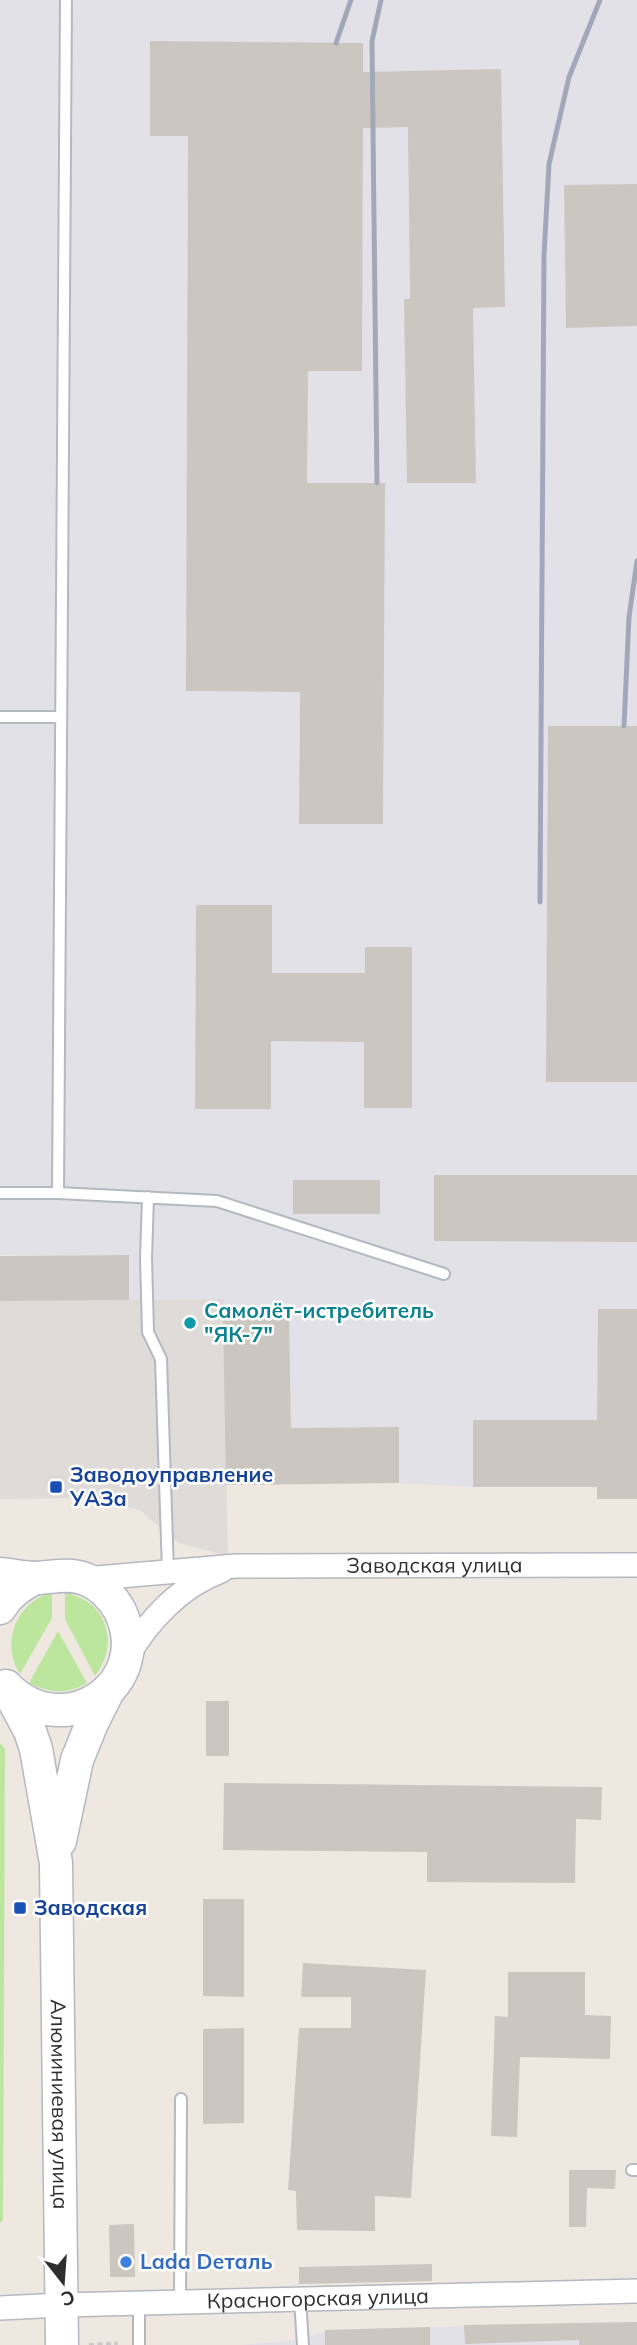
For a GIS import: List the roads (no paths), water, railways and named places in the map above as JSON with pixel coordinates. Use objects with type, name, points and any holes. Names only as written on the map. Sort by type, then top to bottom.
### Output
[{"type":"main road","points":[[0,1574],[36,1578],[61,1575],[85,1578],[102,1589],[116,1603],[125,1621],[128,1641],[126,1658],[120,1675],[109,1689],[92,1723],[78,1760],[56,1863]]},
{"type":"main road","points":[[0,1608],[6,1598],[20,1586],[36,1578]]},
{"type":"main road","points":[[3,1682],[16,1696],[47,1710],[64,1711],[81,1707],[96,1700],[109,1689]]},
{"type":"main road","points":[[3,1682],[30,1731],[36,1749],[56,1863]]},
{"type":"main road","name":"Алюминиевая улица","points":[[56,1863],[62,2345]]},
{"type":"street","name":"Заводская улица","points":[[85,1578],[234,1566],[637,1566]]},
{"type":"street","points":[[126,1658],[142,1632],[173,1601],[203,1579],[234,1566]]},
{"type":"street","name":"Красногорская улица","points":[[0,2308],[637,2291]]},
{"type":"lane","points":[[58,1193],[66,0]]},
{"type":"lane","points":[[0,717],[61,717]]},
{"type":"lane","points":[[0,1193],[58,1193],[217,1201],[444,1274]]},
{"type":"lane","points":[[148,1198],[148,1332],[161,1359],[168,1572]]},
{"type":"lane","points":[[180,2302],[181,2099]]},
{"type":"lane","points":[[300,2299],[303,2345]]},
{"type":"lane","points":[[139,2303],[139,2345]]},
{"type":"railway","points":[[336,43],[351,0]]},
{"type":"railway","points":[[377,483],[372,41],[381,0]]},
{"type":"railway","points":[[540,902],[544,255],[549,164],[569,77],[600,0]]},
{"type":"railway","points":[[624,726],[629,617],[637,561]]},
{"type":"place","name":"Самолёт-истребитель \"ЯК-7\"","points":[[190,1323]]},
{"type":"place","name":"Заводоуправление УАЗа","points":[[56,1487]]},
{"type":"place","name":"Заводская","points":[[20,1908]]},
{"type":"place","name":"Lada Dеталь","points":[[126,2262]]}]
